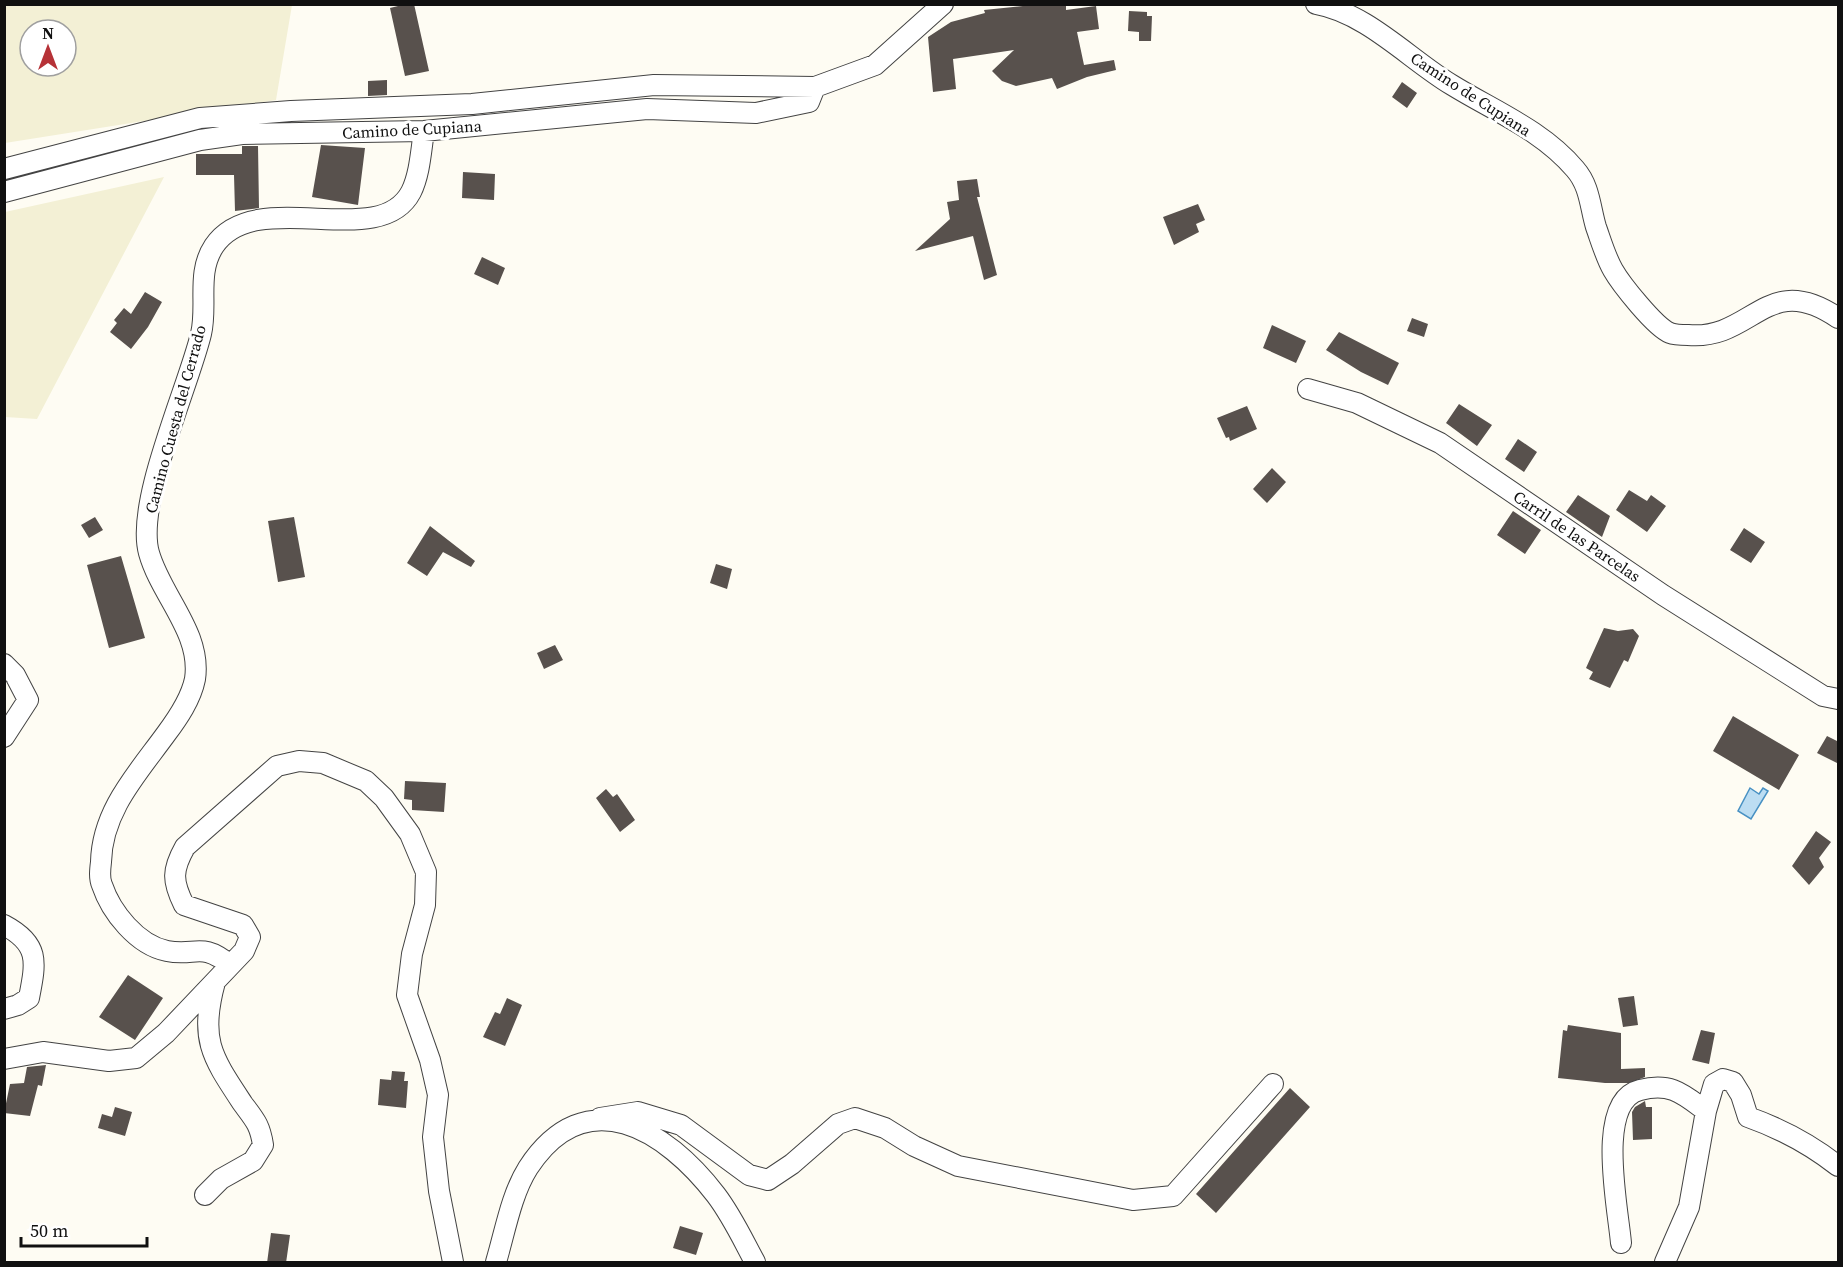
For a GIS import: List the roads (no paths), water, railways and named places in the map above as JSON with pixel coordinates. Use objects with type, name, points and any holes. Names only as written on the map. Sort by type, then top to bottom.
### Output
[{"type":"street","name":"Camino de Cupiana","points":[[4,169],[200,118],[291,111],[472,104],[654,85],[815,87],[875,65],[943,4]]},
{"type":"street","name":"Camino de Cupiana","points":[[1317,4],[1374,28],[1450,84],[1527,127],[1575,169],[1588,192],[1596,225],[1613,270],[1650,318],[1671,334],[1697,336],[1720,332],[1773,302],[1790,300],[1826,309],[1839,318]]},
{"type":"street","name":"Camino de Cupiana","points":[[4,192],[200,140],[242,134],[424,131],[646,109],[756,113],[809,102],[815,87]]},
{"type":"street","name":"Camino Cuesta del Cerrado","points":[[231,965],[217,954],[195,950],[167,951],[142,939],[116,915],[100,882],[101,847],[112,809],[179,717],[194,683],[197,659],[149,554],[146,525],[165,447],[202,332],[206,265],[214,246],[232,228],[256,219],[360,219],[394,211],[411,192],[424,131]]},
{"type":"street","name":"Carril de las Parcelas","points":[[1308,389],[1357,403],[1440,443],[1663,595],[1823,696],[1839,699]]},
{"type":"street","points":[[4,664],[15,675],[28,700],[4,736]]},
{"type":"street","points":[[4,1059],[43,1052],[109,1062],[136,1058],[166,1034],[244,951],[250,937],[243,925],[184,905],[176,888],[175,864],[185,847],[277,766],[299,761],[324,763],[366,781],[384,798],[410,834],[426,872],[425,905],[411,954],[407,995],[430,1060],[438,1095],[432,1137],[453,1263]]},
{"type":"street","points":[[4,925],[28,941],[36,966],[29,998],[18,1005],[4,1009]]},
{"type":"street","points":[[204,1195],[220,1179],[253,1161],[263,1145],[261,1127],[216,1064],[207,1035],[208,1007],[216,980]]},
{"type":"street","points":[[1665,1263],[1689,1207],[1706,1112],[1714,1084],[1723,1079],[1733,1082],[1741,1095],[1748,1117],[1780,1129],[1812,1145],[1839,1166]]},
{"type":"street","points":[[496,1263],[513,1202],[528,1168],[554,1137],[579,1122],[638,1112],[681,1125],[748,1175],[768,1180],[792,1164],[838,1124],[855,1118],[885,1128],[914,1146],[958,1166],[1133,1200],[1173,1196],[1273,1084]]},
{"type":"street","points":[[1621,1243],[1611,1135],[1620,1104],[1632,1092],[1653,1087],[1676,1089],[1706,1112]]},
{"type":"street","points":[[600,1118],[634,1125],[661,1141],[686,1164],[716,1194],[754,1263]]},
{"type":"water","points":[[1750,788],[1759,794],[1763,788],[1768,791],[1751,819],[1738,811]]}]
